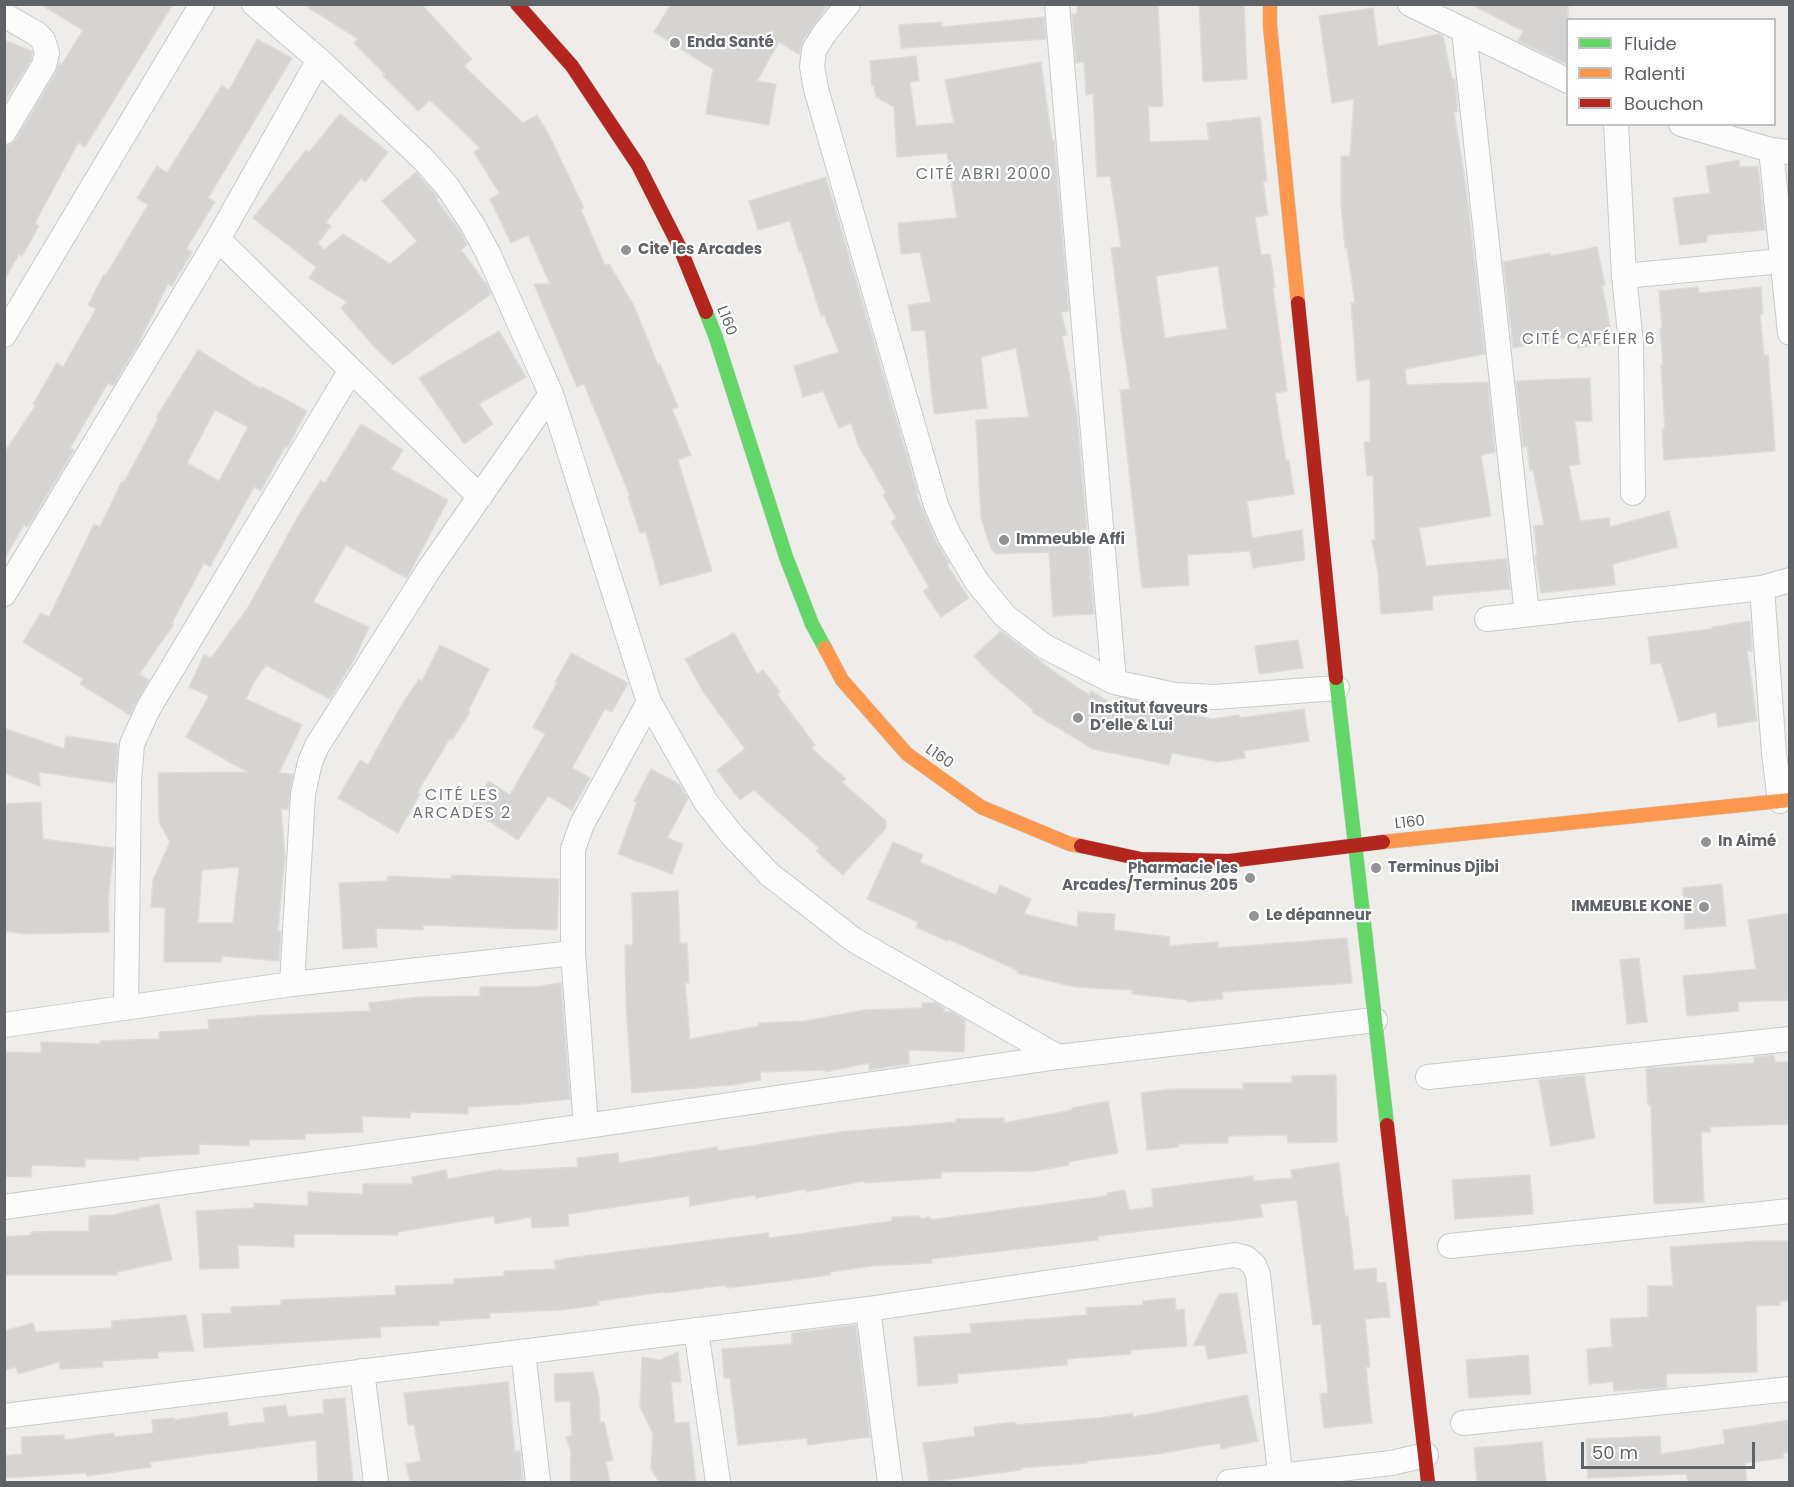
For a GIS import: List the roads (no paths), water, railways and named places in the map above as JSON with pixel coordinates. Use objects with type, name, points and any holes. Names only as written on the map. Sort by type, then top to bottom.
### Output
[{"type":"street","points":[[4,335],[202,4]]},
{"type":"street","points":[[254,4],[319,60],[424,160],[459,203],[488,253],[551,394],[649,702],[706,802],[732,835],[769,874],[854,940],[1058,1057]]},
{"type":"street","name":"L160","points":[[517,4],[572,66],[638,165],[680,248],[716,339],[786,557],[812,624],[842,680],[907,754],[981,807],[1070,844],[1141,859],[1229,861],[1354,845],[1785,801]]},
{"type":"street","points":[[848,4],[814,50],[812,67],[816,89],[936,505],[949,536],[977,582],[1005,616],[1044,646],[1114,682],[1174,695],[1215,697],[1337,688]]},
{"type":"street","points":[[1057,4],[1114,682]]},
{"type":"street","points":[[1270,4],[1270,26],[1337,688],[1428,1482]]},
{"type":"street","points":[[1410,4],[1566,80]]},
{"type":"street","points":[[4,15],[38,34],[43,40],[47,53],[39,74],[4,132]]},
{"type":"street","points":[[1464,31],[1527,614]]},
{"type":"street","points":[[4,594],[218,238],[319,60]]},
{"type":"street","points":[[1616,126],[1624,276],[1631,343],[1633,493]]},
{"type":"street","points":[[1688,126],[1780,151],[1782,261],[1790,333]]},
{"type":"street","points":[[218,238],[480,497]]},
{"type":"street","points":[[1624,276],[1782,261]]},
{"type":"street","points":[[126,1008],[129,782],[132,744],[148,709],[351,370]]},
{"type":"street","points":[[292,984],[303,794],[310,762],[317,746],[430,568],[551,394]]},
{"type":"street","points":[[1487,619],[1762,588],[1790,580]]},
{"type":"street","points":[[1762,588],[1774,753],[1785,801]]},
{"type":"street","points":[[586,1126],[573,952],[572,861],[575,840],[649,702]]},
{"type":"street","points":[[4,1025],[292,984],[573,952]]},
{"type":"street","points":[[4,1207],[586,1126],[1058,1057],[1376,1020]]},
{"type":"street","points":[[1428,1077],[1790,1040]]},
{"type":"street","points":[[1450,1246],[1790,1210]]},
{"type":"street","points":[[4,1416],[868,1309],[1235,1256],[1246,1258],[1254,1265],[1258,1275],[1281,1479]]},
{"type":"street","points":[[868,1309],[890,1482]]},
{"type":"street","points":[[696,1330],[718,1482]]},
{"type":"street","points":[[523,1352],[538,1482]]},
{"type":"street","points":[[362,1371],[376,1482]]},
{"type":"street","points":[[1463,1423],[1790,1389]]},
{"type":"street","points":[[1229,1482],[1281,1479],[1391,1463],[1426,1455]]},
{"type":"place","name":"Enda Santé","points":[[675,43]]},
{"type":"place","name":"Cite les Arcades","points":[[626,250]]},
{"type":"place","name":"Immeuble Affi","points":[[1004,540]]},
{"type":"place","name":"Institut faveurs D’elle & Lui","points":[[1078,718]]},
{"type":"place","name":"In Aimé","points":[[1706,842]]},
{"type":"place","name":"Terminus Djibi","points":[[1376,868]]},
{"type":"place","name":"Pharmacie les Arcades/Terminus 205","points":[[1250,878]]},
{"type":"place","name":"IMMEUBLE KONE","points":[[1704,907]]},
{"type":"place","name":"Le dépanneur","points":[[1254,916]]},
{"type":"district","name":"CITÉ ABRI 2000","points":[[984,175]]},
{"type":"district","name":"CITÉ CAFÉIER 6","points":[[1589,340]]},
{"type":"district","name":"CITÉ LES ARCADES 2","points":[[462,805]]}]
